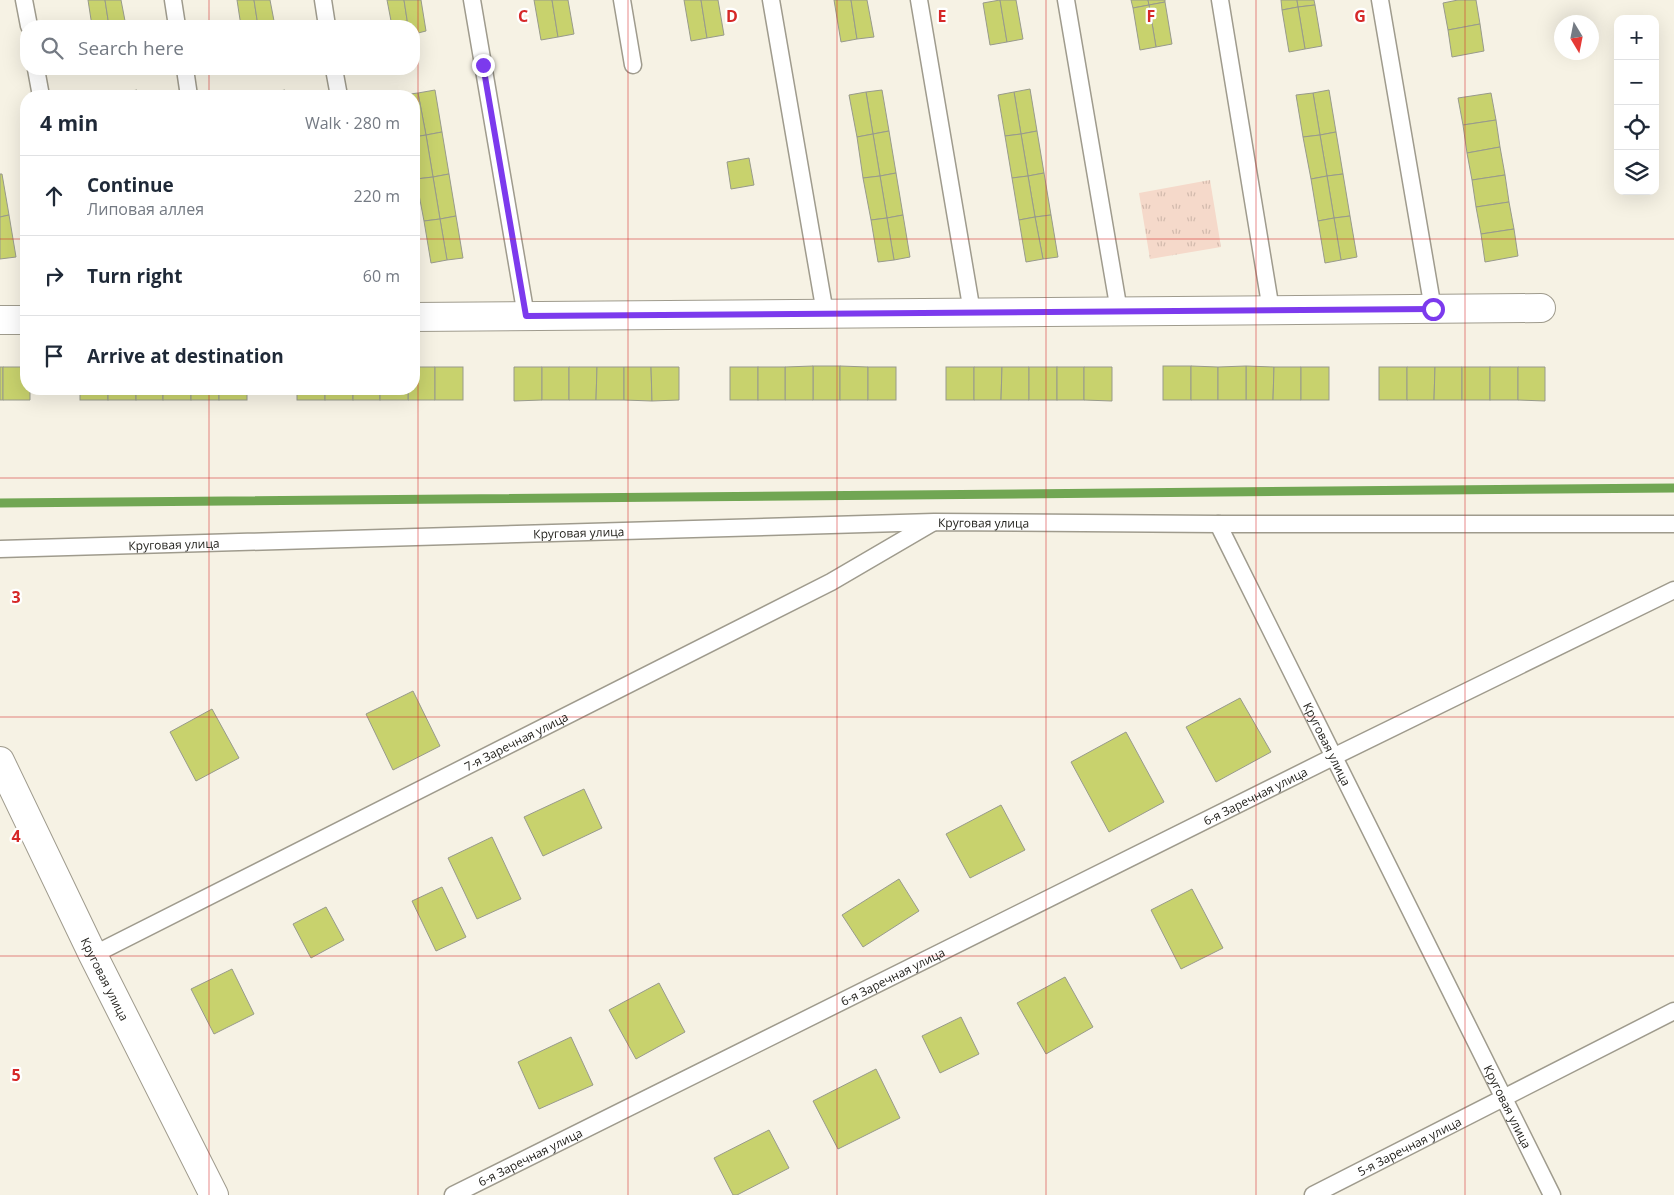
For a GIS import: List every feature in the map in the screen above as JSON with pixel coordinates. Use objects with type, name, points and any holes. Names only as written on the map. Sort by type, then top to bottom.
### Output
[{"type":"street","points":[[420,317],[1542,308]]},
{"type":"street","points":[[0,320],[20,320]]},
{"type":"street","name":"Круговая улица","points":[[0,761],[93,955],[214,1195]]},
{"type":"lane","points":[[24,0],[28,20]]},
{"type":"lane","points":[[173,0],[176,20]]},
{"type":"lane","points":[[323,0],[326,20]]},
{"type":"lane","points":[[472,0],[526,316]]},
{"type":"lane","points":[[622,0],[634,65]]},
{"type":"lane","points":[[771,0],[825,314]]},
{"type":"lane","points":[[919,0],[972,312]]},
{"type":"lane","points":[[1066,0],[1119,311]]},
{"type":"lane","points":[[1220,0],[1271,310]]},
{"type":"lane","points":[[1380,0],[1433,309]]},
{"type":"lane","points":[[37,75],[40,90]]},
{"type":"lane","points":[[186,75],[188,90]]},
{"type":"lane","points":[[335,75],[338,90]]},
{"type":"lane","name":"Круговая улица","points":[[0,549],[934,522],[1218,524],[1552,1195]]},
{"type":"lane","name":"7-я Заречная улица","points":[[93,955],[831,582],[934,522]]},
{"type":"lane","points":[[1218,524],[1674,524]]},
{"type":"lane","name":"6-я Заречная улица","points":[[453,1195],[1333,757],[1674,590]]},
{"type":"lane","name":"5-я Заречная улица","points":[[1314,1195],[1674,1011]]},
{"type":"green space","points":[[1210,180],[1221,247],[1150,259],[1139,193]]},
{"type":"building","points":[[88,0],[105,0],[108,20],[91,20]]},
{"type":"building","points":[[105,0],[121,0],[125,20],[108,20]]},
{"type":"building","points":[[237,0],[254,0],[257,20],[240,20]]},
{"type":"building","points":[[254,0],[270,0],[274,20],[257,20]]},
{"type":"building","points":[[387,0],[404,0],[407,20],[391,20]]},
{"type":"building","points":[[404,0],[421,0],[426,31],[420,32],[420,20],[407,20]]},
{"type":"building","points":[[534,0],[552,0],[558,37],[541,40]]},
{"type":"building","points":[[552,0],[568,0],[574,34],[558,37]]},
{"type":"building","points":[[684,0],[701,0],[707,38],[691,41]]},
{"type":"building","points":[[701,0],[718,0],[724,35],[707,38]]},
{"type":"building","points":[[834,0],[851,0],[857,39],[841,42]]},
{"type":"building","points":[[851,0],[867,0],[874,37],[857,39]]},
{"type":"building","points":[[1000,0],[1007,42],[990,45],[983,3]]},
{"type":"building","points":[[1000,0],[1016,0],[1023,39],[1007,42]]},
{"type":"building","points":[[1131,0],[1148,0],[1149,5],[1133,8]]},
{"type":"building","points":[[1148,0],[1165,0],[1165,2],[1149,5]]},
{"type":"building","points":[[1281,0],[1297,0],[1298,7],[1282,10]]},
{"type":"building","points":[[1297,0],[1314,0],[1315,5],[1298,7]]},
{"type":"building","points":[[1458,0],[1476,0],[1480,24],[1448,30],[1443,3]]},
{"type":"building","points":[[1165,2],[1172,44],[1156,47],[1149,5]]},
{"type":"building","points":[[1149,5],[1156,47],[1140,50],[1133,8]]},
{"type":"building","points":[[1315,5],[1322,46],[1305,49],[1298,7]]},
{"type":"building","points":[[1298,7],[1305,49],[1289,52],[1282,10]]},
{"type":"building","points":[[1480,24],[1484,51],[1452,57],[1448,30]]},
{"type":"building","points":[[1030,89],[1037,131],[1021,134],[1014,92]]},
{"type":"building","points":[[435,90],[442,132],[426,135],[420,104],[420,93]]},
{"type":"building","points":[[882,90],[889,131],[873,134],[866,92]]},
{"type":"building","points":[[1329,90],[1336,132],[1320,135],[1313,93]]},
{"type":"building","points":[[866,92],[873,134],[857,137],[849,95]]},
{"type":"building","points":[[1014,92],[1021,134],[1005,136],[998,95]]},
{"type":"building","points":[[1313,93],[1320,135],[1303,137],[1296,95]]},
{"type":"building","points":[[1491,93],[1496,120],[1463,125],[1458,98]]},
{"type":"building","points":[[420,104],[426,135],[420,136]]},
{"type":"building","points":[[1496,120],[1500,147],[1467,153],[1463,125]]},
{"type":"building","points":[[889,131],[896,173],[880,176],[873,134]]},
{"type":"building","points":[[1037,131],[1044,173],[1028,176],[1021,134]]},
{"type":"building","points":[[442,132],[449,174],[433,177],[426,135]]},
{"type":"building","points":[[1336,132],[1343,174],[1327,176],[1320,135]]},
{"type":"building","points":[[873,134],[880,176],[863,178],[857,137]]},
{"type":"building","points":[[1021,134],[1028,176],[1012,178],[1005,136]]},
{"type":"building","points":[[426,135],[433,177],[420,179],[420,136]]},
{"type":"building","points":[[1320,135],[1327,176],[1311,179],[1303,137]]},
{"type":"building","points":[[1500,147],[1505,175],[1472,180],[1467,153]]},
{"type":"building","points":[[749,158],[754,185],[731,189],[727,162]]},
{"type":"building","points":[[896,173],[903,215],[887,218],[880,176]]},
{"type":"building","points":[[1044,173],[1051,215],[1035,217],[1028,176]]},
{"type":"building","points":[[0,174],[2,174],[9,215],[0,217]]},
{"type":"building","points":[[449,174],[456,216],[440,219],[433,177]]},
{"type":"building","points":[[1343,174],[1350,216],[1334,218],[1327,176]]},
{"type":"building","points":[[1505,175],[1509,202],[1476,207],[1472,180]]},
{"type":"building","points":[[880,176],[887,218],[871,220],[863,178]]},
{"type":"building","points":[[1028,176],[1035,217],[1019,220],[1012,178]]},
{"type":"building","points":[[1327,176],[1334,218],[1318,221],[1311,179]]},
{"type":"building","points":[[433,177],[440,219],[424,221],[420,200],[420,179]]},
{"type":"building","points":[[1509,202],[1514,229],[1481,234],[1476,207]]},
{"type":"building","points":[[9,215],[16,257],[0,259],[0,217]]},
{"type":"building","points":[[903,215],[910,257],[894,260],[887,218]]},
{"type":"building","points":[[1051,215],[1058,257],[1043,259],[1035,217]]},
{"type":"building","points":[[456,216],[463,258],[447,260],[440,219]]},
{"type":"building","points":[[1350,216],[1357,257],[1341,260],[1334,218]]},
{"type":"building","points":[[1035,217],[1043,259],[1026,262],[1019,220]]},
{"type":"building","points":[[887,218],[894,260],[878,262],[871,220]]},
{"type":"building","points":[[1334,218],[1341,260],[1325,263],[1318,221]]},
{"type":"building","points":[[440,219],[447,260],[431,263],[424,221]]},
{"type":"building","points":[[1514,229],[1518,256],[1485,262],[1481,234]]},
{"type":"building","points":[[813,366],[840,366],[840,400],[813,400]]},
{"type":"building","points":[[813,366],[813,400],[785,400],[785,367]]},
{"type":"building","points":[[840,366],[868,367],[868,400],[840,400]]},
{"type":"building","points":[[1163,366],[1191,366],[1191,400],[1163,400]]},
{"type":"building","points":[[1191,366],[1218,367],[1218,400],[1191,400]]},
{"type":"building","points":[[1246,366],[1274,367],[1273,400],[1246,400]]},
{"type":"building","points":[[1246,366],[1246,400],[1218,400],[1218,367]]},
{"type":"building","points":[[0,367],[3,367],[3,400],[0,400]]},
{"type":"building","points":[[3,367],[20,367],[20,395],[30,395],[30,400],[3,400]]},
{"type":"building","points":[[420,367],[435,367],[435,400],[408,400],[408,395],[420,395]]},
{"type":"building","points":[[435,367],[463,367],[463,400],[435,400]]},
{"type":"building","points":[[514,367],[542,367],[542,400],[514,401]]},
{"type":"building","points":[[542,367],[569,367],[569,400],[542,400]]},
{"type":"building","points":[[569,367],[597,367],[596,400],[569,400]]},
{"type":"building","points":[[597,367],[624,367],[624,400],[596,400]]},
{"type":"building","points":[[624,367],[651,367],[652,401],[624,400]]},
{"type":"building","points":[[651,367],[679,367],[679,400],[652,401]]},
{"type":"building","points":[[730,367],[758,367],[758,400],[730,400]]},
{"type":"building","points":[[758,367],[785,367],[785,400],[758,400]]},
{"type":"building","points":[[868,367],[896,367],[896,400],[868,400]]},
{"type":"building","points":[[946,367],[974,367],[974,400],[946,400]]},
{"type":"building","points":[[974,367],[1002,367],[1001,400],[974,400]]},
{"type":"building","points":[[1002,367],[1029,367],[1029,400],[1001,400]]},
{"type":"building","points":[[1029,367],[1057,367],[1057,400],[1029,400]]},
{"type":"building","points":[[1057,367],[1084,367],[1084,400],[1057,400]]},
{"type":"building","points":[[1084,367],[1112,367],[1112,401],[1084,400]]},
{"type":"building","points":[[1274,367],[1301,367],[1301,400],[1273,400]]},
{"type":"building","points":[[1301,367],[1329,367],[1329,400],[1301,400]]},
{"type":"building","points":[[1379,367],[1407,367],[1407,400],[1379,400]]},
{"type":"building","points":[[1407,367],[1435,367],[1434,400],[1407,400]]},
{"type":"building","points":[[1435,367],[1462,367],[1462,400],[1434,400]]},
{"type":"building","points":[[1462,367],[1490,367],[1490,400],[1462,400]]},
{"type":"building","points":[[1490,367],[1518,367],[1518,400],[1490,400]]},
{"type":"building","points":[[1518,367],[1545,367],[1545,401],[1518,400]]},
{"type":"building","points":[[80,395],[108,395],[108,400],[80,400]]},
{"type":"building","points":[[108,395],[136,395],[136,400],[108,400]]},
{"type":"building","points":[[136,395],[163,395],[163,400],[136,400]]},
{"type":"building","points":[[163,395],[191,395],[191,400],[163,400]]},
{"type":"building","points":[[191,395],[219,395],[219,400],[191,400]]},
{"type":"building","points":[[219,395],[247,395],[247,400],[219,400]]},
{"type":"building","points":[[297,395],[325,395],[325,400],[297,400]]},
{"type":"building","points":[[325,395],[353,395],[353,400],[325,400]]},
{"type":"building","points":[[353,395],[380,395],[380,400],[353,400]]},
{"type":"building","points":[[380,395],[408,395],[408,400],[380,400]]},
{"type":"building","points":[[413,691],[440,746],[393,770],[366,714]]},
{"type":"building","points":[[1240,698],[1271,752],[1216,782],[1186,727]]},
{"type":"building","points":[[212,709],[239,758],[196,781],[170,732]]},
{"type":"building","points":[[1126,732],[1164,802],[1109,832],[1071,762]]},
{"type":"building","points":[[584,789],[602,828],[543,856],[524,817]]},
{"type":"building","points":[[1001,805],[1025,850],[970,878],[946,834]]},
{"type":"building","points":[[492,837],[521,899],[477,919],[448,858]]},
{"type":"building","points":[[899,879],[919,911],[863,947],[842,915]]},
{"type":"building","points":[[442,887],[466,937],[436,951],[412,901]]},
{"type":"building","points":[[1192,889],[1223,948],[1181,969],[1151,910]]},
{"type":"building","points":[[326,907],[344,940],[311,958],[293,924]]},
{"type":"building","points":[[232,969],[254,1014],[214,1034],[191,989]]},
{"type":"building","points":[[1065,977],[1093,1027],[1046,1054],[1017,1003]]},
{"type":"building","points":[[659,983],[685,1032],[636,1059],[609,1010]]},
{"type":"building","points":[[961,1017],[979,1054],[940,1073],[922,1036]]},
{"type":"building","points":[[571,1037],[593,1085],[539,1109],[518,1062]]},
{"type":"building","points":[[876,1069],[900,1118],[838,1149],[813,1101]]},
{"type":"building","points":[[769,1130],[789,1168],[737,1195],[733,1195],[714,1158]]},
{"type":"waterway","points":[[0,503],[1674,488]]},
{"type":"route","points":[[483,65],[526,316],[1433,309]]}]
